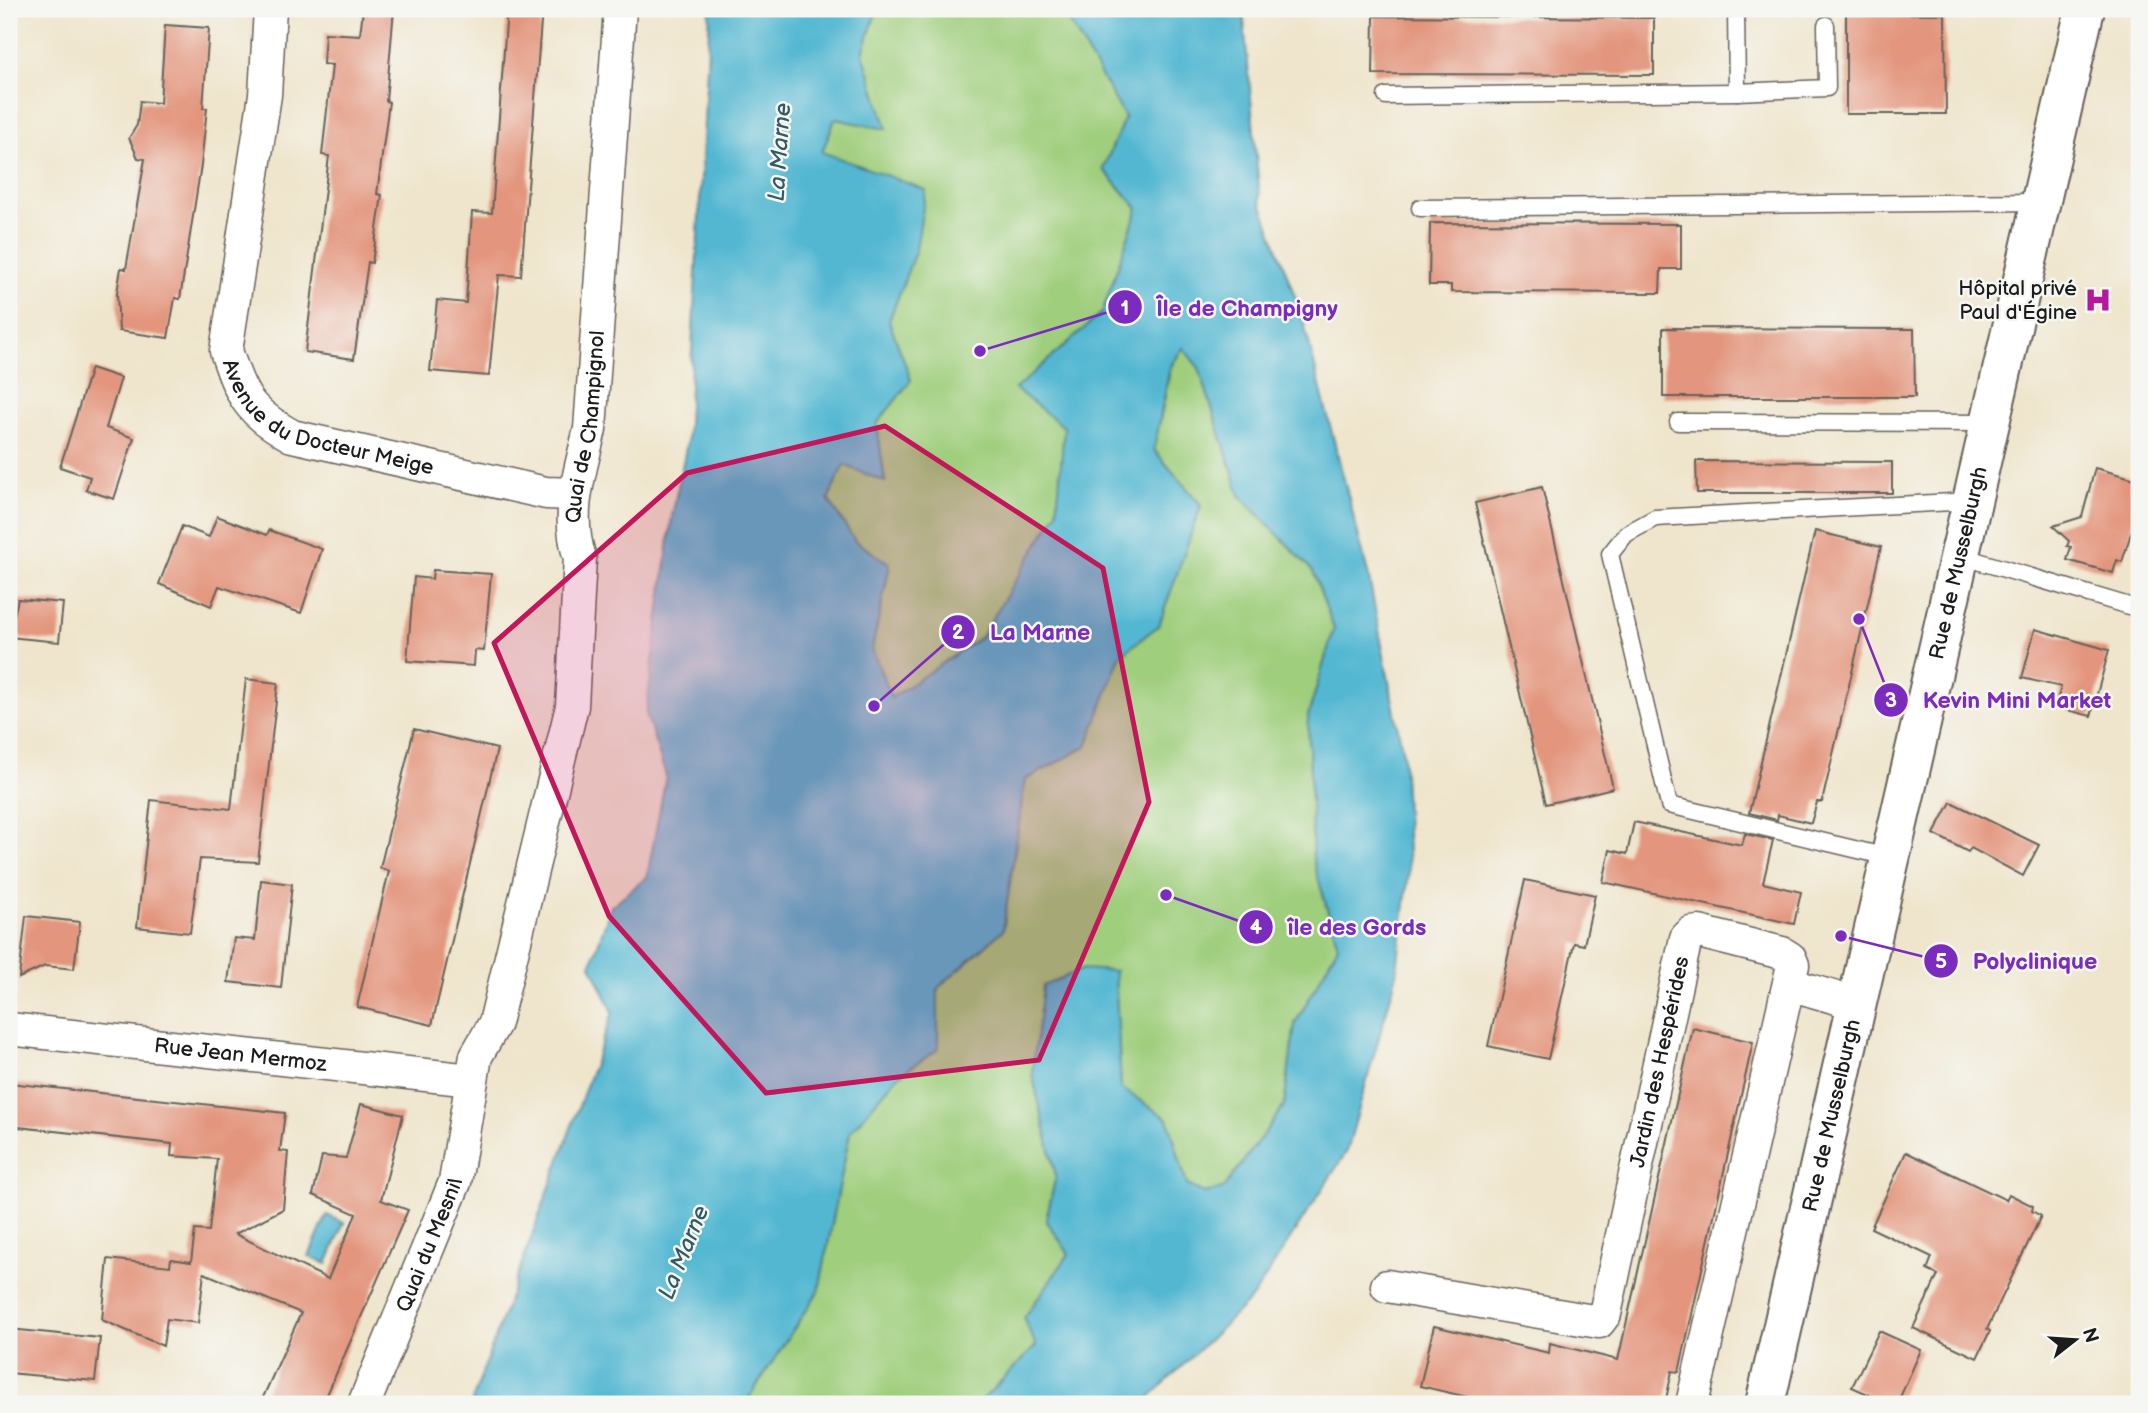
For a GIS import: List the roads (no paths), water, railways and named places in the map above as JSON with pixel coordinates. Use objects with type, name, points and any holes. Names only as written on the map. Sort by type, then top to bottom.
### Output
[{"type":"street","name":"Avenue du Docteur Meige","points":[[270,9],[265,95],[226,351],[240,392],[262,419],[292,436],[546,493],[574,494]]},
{"type":"street","name":"Quai de Champignol","points":[[471,1080],[477,1056],[495,1023],[572,706],[580,558],[573,536],[574,494],[590,429],[620,9]]},
{"type":"street","name":"Rue de Musselburgh","points":[[1765,1404],[2085,9]]},
{"type":"street","name":"Jardin des Hespérides","points":[[1387,1286],[1599,1322],[1605,1314],[1686,938],[1691,933],[1699,932],[1782,953],[1790,958],[1793,965],[1692,1404]]},
{"type":"street","points":[[1789,984],[1857,1004]]},
{"type":"street","name":"Rue Jean Mermoz","points":[[9,1029],[471,1080]]},
{"type":"street","name":"Quai du Mesnil","points":[[364,1404],[455,1182],[471,1080]]},
{"type":"lane","points":[[1736,9],[1737,92]]},
{"type":"lane","points":[[1386,96],[1737,92],[1827,88],[1826,25]]},
{"type":"lane","points":[[1420,208],[2042,202]]},
{"type":"lane","points":[[1678,422],[1991,423]]},
{"type":"lane","points":[[1892,858],[1669,805],[1611,554],[1626,534],[1655,518],[1973,501]]},
{"type":"lane","points":[[1961,556],[2139,609]]},
{"type":"water","name":"La Marne","points":[[710,9],[877,9],[863,53],[887,129],[835,119],[822,152],[926,190],[916,249],[889,321],[911,380],[877,424],[885,482],[844,465],[828,499],[855,541],[890,564],[872,649],[891,698],[981,637],[1057,513],[1064,427],[1015,389],[1102,313],[1138,208],[1103,169],[1125,117],[1062,9],[1243,9],[1260,200],[1302,316],[1368,573],[1403,754],[1409,871],[1396,977],[1347,1151],[1252,1298],[1143,1404],[978,1404],[1036,1346],[1024,1318],[1069,1254],[1046,1220],[1056,1176],[1032,1073],[1043,986],[1083,969],[1115,971],[1121,1088],[1168,1119],[1187,1185],[1204,1193],[1223,1189],[1284,1106],[1295,1024],[1338,946],[1313,860],[1308,716],[1334,629],[1313,571],[1240,495],[1199,368],[1183,348],[1170,367],[1154,450],[1201,505],[1159,625],[1120,656],[1087,746],[1025,780],[1003,930],[938,988],[938,1049],[897,1077],[850,1132],[819,1290],[745,1404],[471,1404],[613,1012],[591,965],[611,906],[647,877],[666,776],[646,714],[672,516],[687,443]]},
{"type":"water","points":[[327,1215],[344,1223],[327,1264],[309,1256]]},
{"type":"place","name":"Hôpital privé Paul d'Égine","points":[[2098,300]]},
{"type":"place","name":"Île de Champigny","points":[[980,351]]},
{"type":"place","name":"Kevin Mini Market","points":[[1859,619]]},
{"type":"place","name":"La Marne","points":[[874,706]]},
{"type":"place","name":"île des Gords","points":[[1166,895]]},
{"type":"place","name":"Polyclinique","points":[[1841,936]]}]
